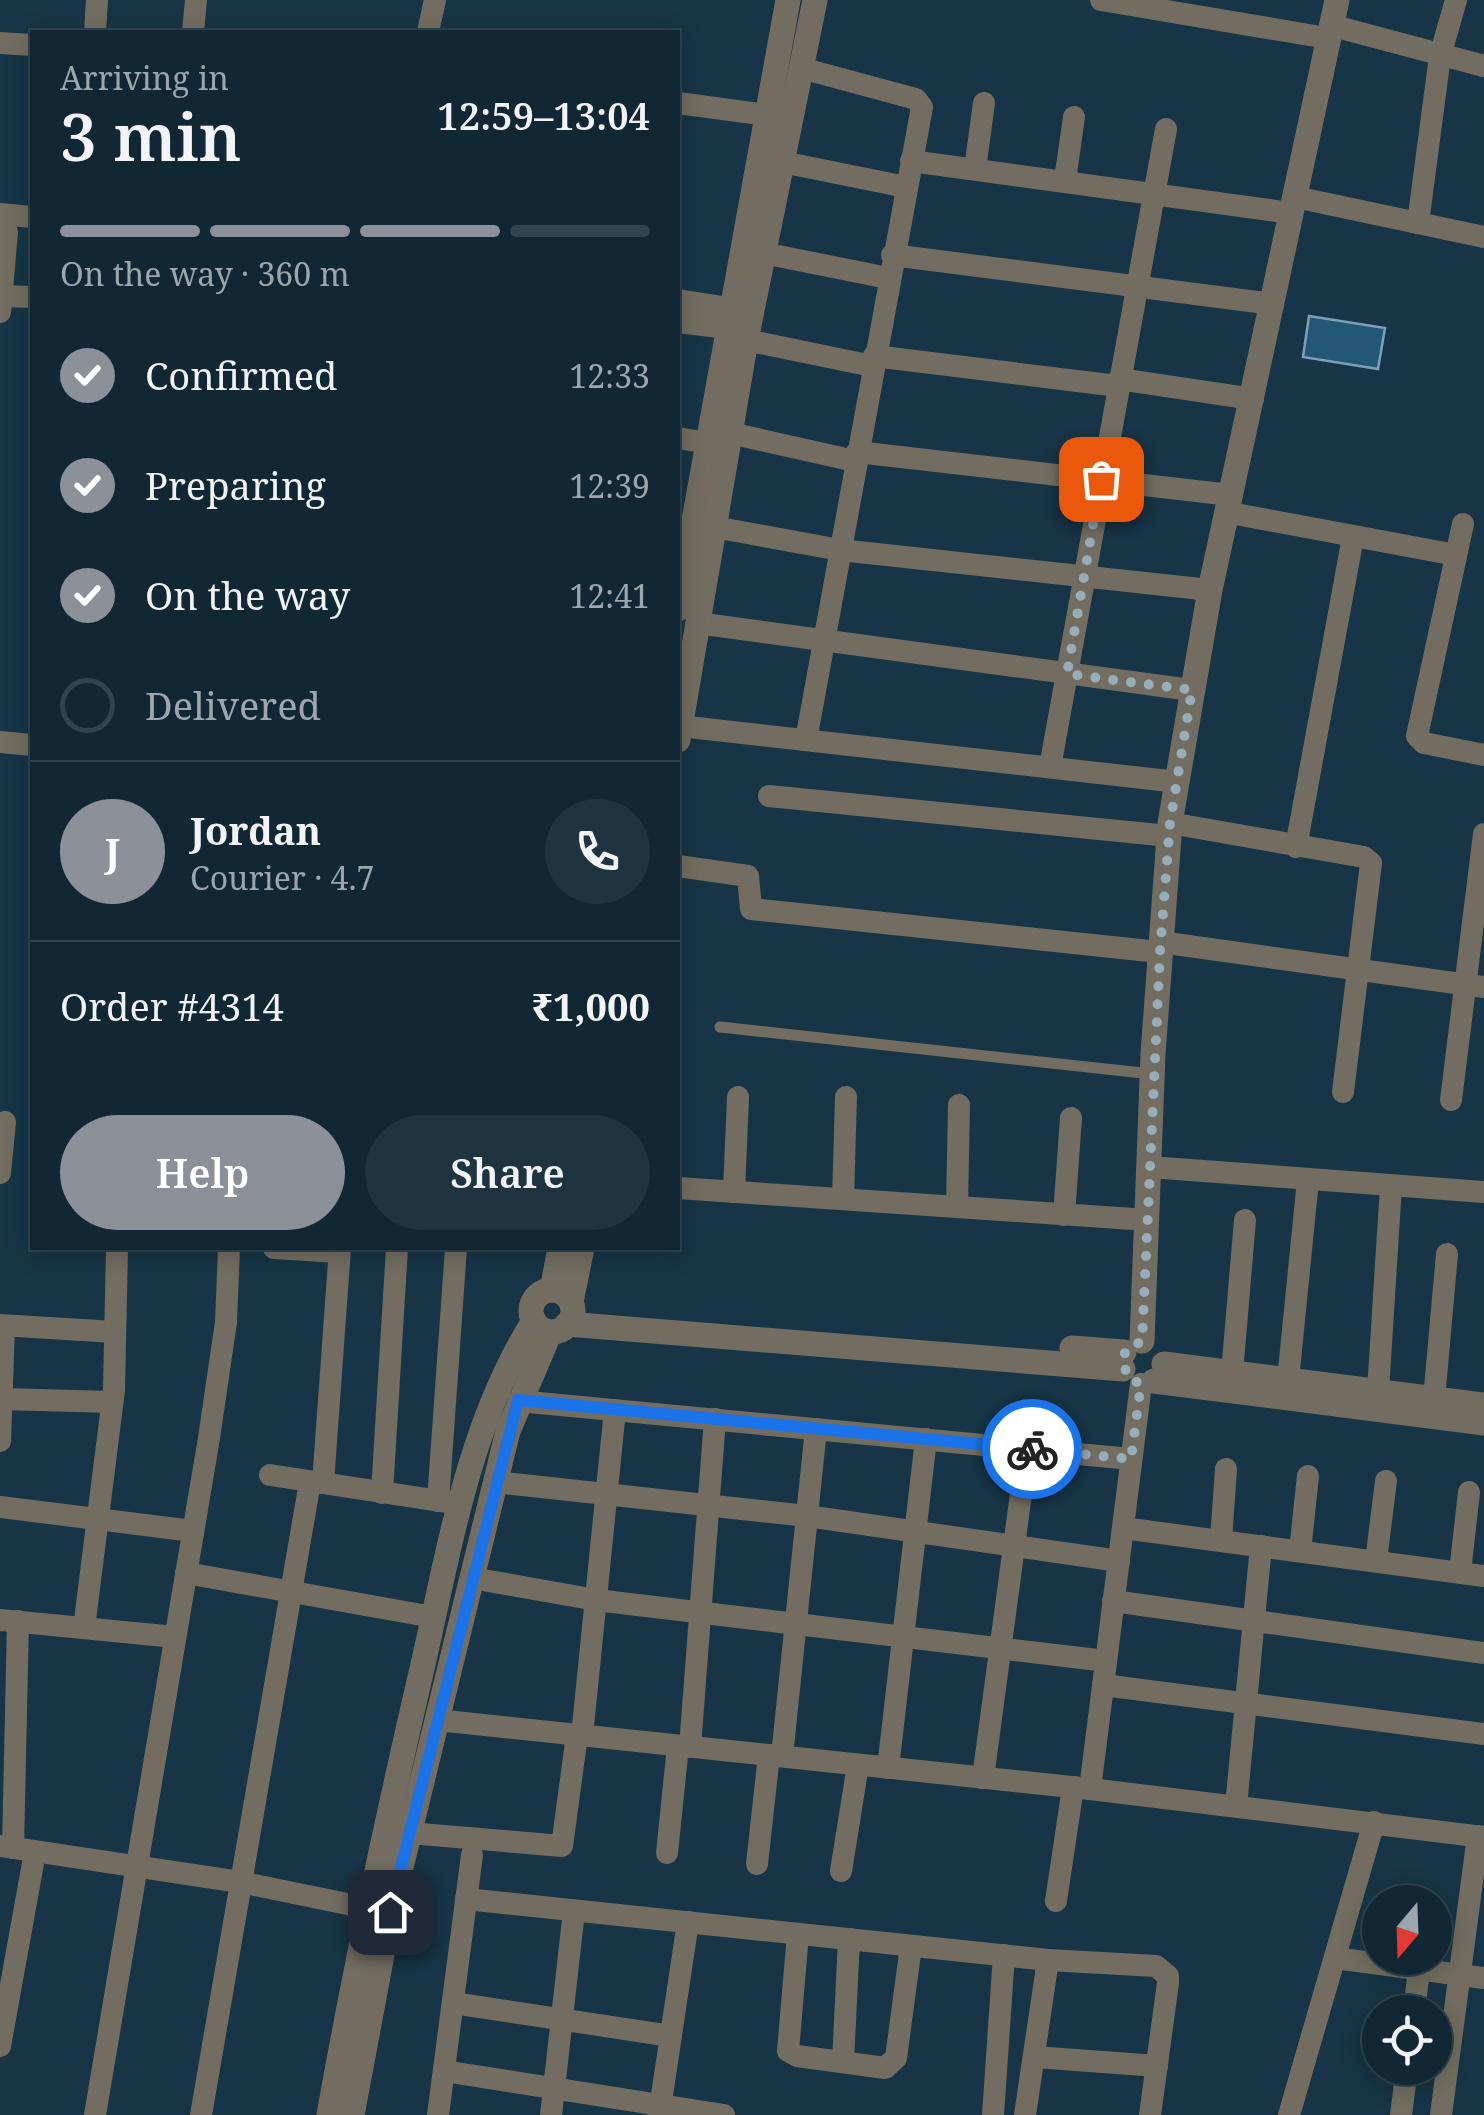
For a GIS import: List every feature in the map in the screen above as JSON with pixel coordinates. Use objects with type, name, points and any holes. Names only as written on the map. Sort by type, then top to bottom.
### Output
[{"type":"street","points":[[95,30],[97,0]]},
{"type":"street","points":[[193,30],[196,0]]},
{"type":"street","points":[[428,30],[436,0]]},
{"type":"street","points":[[680,720],[688,616],[683,549],[718,438],[741,324],[767,114],[788,0]]},
{"type":"street","points":[[741,324],[763,253],[815,0]]},
{"type":"street","points":[[1101,0],[1332,21],[1484,66]]},
{"type":"street","points":[[1418,223],[1440,56],[1456,0]]},
{"type":"street","points":[[1056,1901],[1103,1685],[1131,1459],[1141,1365],[1152,1074],[1170,830],[1210,590],[1332,21]]},
{"type":"street","points":[[0,43],[30,45]]},
{"type":"street","points":[[801,68],[920,102],[806,740]]},
{"type":"street","points":[[680,104],[767,114]]},
{"type":"street","points":[[975,169],[984,104]]},
{"type":"street","points":[[1065,180],[1074,117]]},
{"type":"street","points":[[1050,768],[1134,288],[1166,129]]},
{"type":"street","points":[[912,161],[1293,205],[1484,237]]},
{"type":"street","points":[[782,162],[906,187]]},
{"type":"street","points":[[2,226],[30,219]]},
{"type":"street","points":[[2,226],[30,233]]},
{"type":"street","points":[[2,226],[1,304],[30,297]]},
{"type":"street","points":[[763,253],[1273,304]]},
{"type":"street","points":[[680,301],[741,324],[873,361],[1118,382],[1253,399]]},
{"type":"street","points":[[680,322],[741,324]]},
{"type":"street","points":[[680,438],[718,438],[856,456],[1101,479],[1230,504],[1354,537],[1456,555]]},
{"type":"street","points":[[688,616],[714,528],[718,438]]},
{"type":"street","points":[[1462,524],[1418,736],[1424,743],[1484,755]]},
{"type":"street","points":[[714,528],[840,550],[1210,590]]},
{"type":"street","points":[[1296,847],[1354,537]]},
{"type":"street","points":[[688,616],[823,643],[1192,690]]},
{"type":"street","points":[[680,733],[806,740],[1178,782]]},
{"type":"street","points":[[0,742],[30,745]]},
{"type":"street","points":[[769,796],[1170,830],[1364,857],[1370,863],[1343,1092]]},
{"type":"street","points":[[1450,1100],[1473,985],[1484,834]]},
{"type":"street","points":[[680,866],[748,876],[751,909],[1160,947],[1473,985]]},
{"type":"street","points":[[734,1192],[738,1097]]},
{"type":"street","points":[[843,1199],[846,1097]]},
{"type":"street","points":[[957,1207],[959,1105]]},
{"type":"street","points":[[1064,1215],[1070,1118]]},
{"type":"street","points":[[0,1173],[5,1122]]},
{"type":"street","points":[[1150,1167],[1484,1192]]},
{"type":"street","points":[[1288,1380],[1308,1180]]},
{"type":"street","points":[[1378,1391],[1391,1186]]},
{"type":"street","points":[[680,1188],[1148,1220]]},
{"type":"street","points":[[1232,1372],[1245,1220]]},
{"type":"street","points":[[84,1628],[112,1402],[116,1250]]},
{"type":"street","points":[[95,2115],[226,1322],[230,1250]]},
{"type":"street","points":[[201,2115],[292,1589],[317,1482],[339,1250]]},
{"type":"street","points":[[382,1492],[398,1250]]},
{"type":"street","points":[[329,2115],[366,1908],[434,1618],[450,1503],[456,1250]]},
{"type":"street","points":[[450,1503],[494,1393],[558,1313],[560,1250]]},
{"type":"street","points":[[352,2115],[390,1912],[495,1482],[518,1400],[558,1313],[581,1250]]},
{"type":"street","points":[[1434,1398],[1447,1254]]},
{"type":"street","points":[[558,1313],[1232,1372],[1484,1405]]},
{"type":"street","points":[[0,1441],[2,1325],[116,1332]]},
{"type":"street","points":[[1141,1365],[1484,1423]]},
{"type":"street","points":[[2,1398],[112,1402]]},
{"type":"street","points":[[518,1400],[1131,1459]]},
{"type":"street","points":[[409,1834],[562,1846],[580,1735],[616,1410]]},
{"type":"street","points":[[667,1853],[700,1610],[715,1420]]},
{"type":"street","points":[[757,1864],[796,1621],[816,1429]]},
{"type":"street","points":[[888,1768],[926,1439]]},
{"type":"street","points":[[984,1778],[1027,1449]]},
{"type":"street","points":[[1221,1540],[1226,1469]]},
{"type":"street","points":[[270,1475],[450,1503]]},
{"type":"street","points":[[1300,1551],[1308,1476]]},
{"type":"street","points":[[1376,1561],[1386,1481]]},
{"type":"street","points":[[495,1482],[807,1516],[1118,1561]]},
{"type":"street","points":[[1123,1528],[1472,1574],[1468,1492]]},
{"type":"street","points":[[0,1507],[193,1531]]},
{"type":"street","points":[[1236,1806],[1261,1546]]},
{"type":"street","points":[[186,1572],[434,1618]]},
{"type":"street","points":[[472,1578],[596,1600],[1106,1661]]},
{"type":"street","points":[[1114,1601],[1484,1653]]},
{"type":"street","points":[[0,2046],[16,1848],[9,1621],[176,1636]]},
{"type":"street","points":[[1103,1685],[1484,1734]]},
{"type":"street","points":[[437,1720],[1082,1788],[1481,1837],[1457,1974],[1441,2115]]},
{"type":"street","points":[[841,1871],[858,1765]]},
{"type":"street","points":[[1290,2115],[1374,1822]]},
{"type":"street","points":[[16,1848],[240,1882],[366,1908]]},
{"type":"street","points":[[438,2115],[472,1855]]},
{"type":"street","points":[[466,1899],[1048,1960],[1148,1964],[1163,1970],[1168,1983],[1150,2115]]},
{"type":"street","points":[[551,2115],[574,1910]]},
{"type":"street","points":[[660,2109],[688,1922]]},
{"type":"street","points":[[798,1934],[788,2050],[885,2068],[894,2064],[911,1946]]},
{"type":"street","points":[[843,2062],[849,1939]]},
{"type":"street","points":[[993,2115],[1004,1955]]},
{"type":"street","points":[[1335,1958],[1362,1961]]},
{"type":"street","points":[[1025,2115],[1048,1960]]},
{"type":"street","points":[[1452,1973],[1484,1978]]},
{"type":"street","points":[[453,2002],[671,2036]]},
{"type":"street","points":[[1035,2057],[1157,2066]]},
{"type":"street","points":[[444,2071],[554,2085],[660,2109],[724,2115]]},
{"type":"street","points":[[1401,2115],[1405,2085]]},
{"type":"lane","points":[[720,1027],[1152,1074]]},
{"type":"building","points":[[1309,316],[1385,328],[1378,369],[1303,357]]},
{"type":"way so far","points":[[1032,1449],[1131,1459],[1141,1384],[1128,1378],[1122,1369],[1122,1358],[1129,1346],[1142,1342],[1160,952],[1170,823],[1192,690],[1067,674],[1101,479]]},
{"type":"route","points":[[390,1912],[518,1400],[1032,1449]]}]
